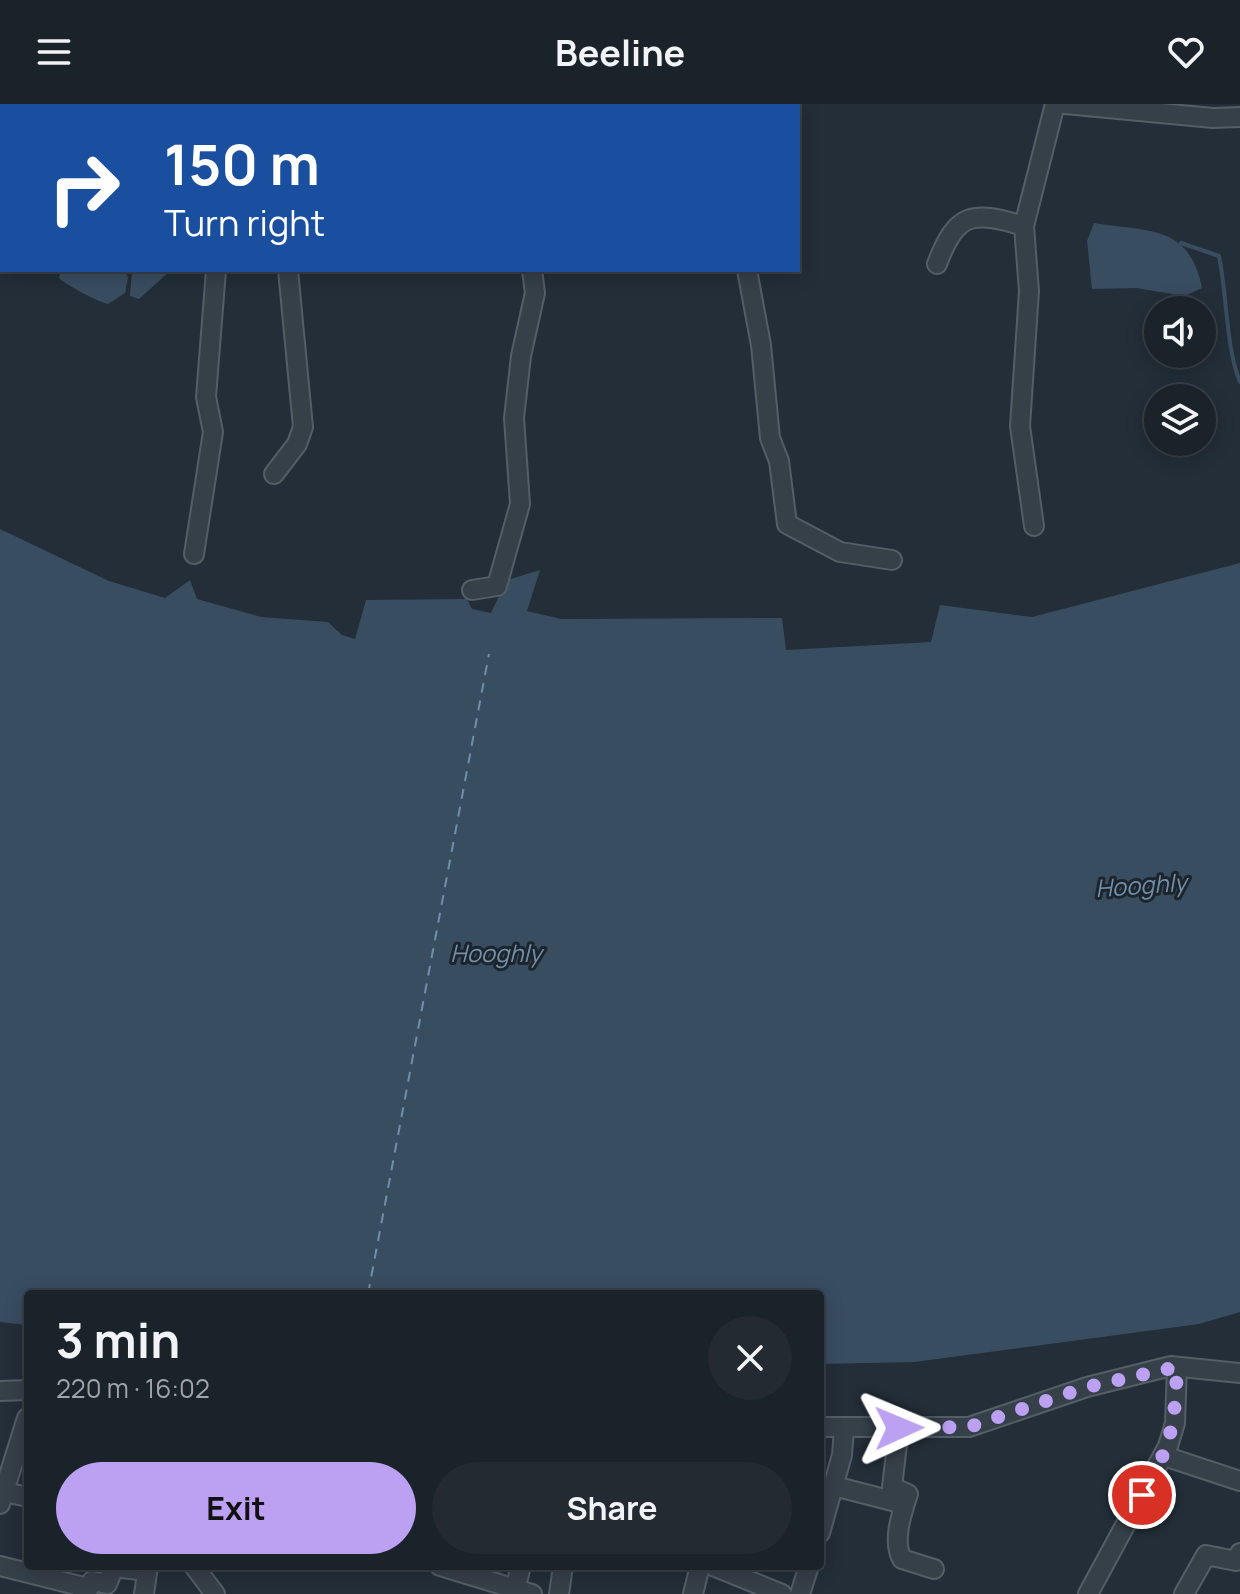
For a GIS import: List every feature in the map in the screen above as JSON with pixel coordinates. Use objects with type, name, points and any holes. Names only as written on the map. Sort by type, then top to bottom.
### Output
[{"type":"street","points":[[1034,526],[1020,426],[1029,291],[1024,226],[1055,104]]},
{"type":"street","points":[[1069,104],[1212,111],[1240,117]]},
{"type":"street","points":[[937,264],[948,235],[966,218],[986,216],[1024,226]]},
{"type":"street","points":[[194,554],[213,432],[206,397],[216,272]]},
{"type":"street","points":[[274,474],[297,444],[303,427],[288,272]]},
{"type":"street","points":[[472,590],[497,586],[520,504],[514,418],[521,356],[535,293],[532,272]]},
{"type":"street","points":[[747,272],[761,345],[770,438],[779,461],[787,524],[840,552],[892,560]]},
{"type":"street","points":[[1088,1594],[1164,1456],[1175,1423],[1177,1367]]},
{"type":"street","points":[[824,1427],[969,1427],[1087,1387],[1177,1367],[1240,1373]]},
{"type":"street","points":[[0,1391],[24,1390]]},
{"type":"street","points":[[24,1427],[2,1495],[24,1497]]},
{"type":"street","points":[[824,1520],[845,1439],[844,1428]]},
{"type":"street","points":[[899,1428],[892,1487],[907,1493],[899,1527],[900,1557],[934,1569]]},
{"type":"street","points":[[1164,1456],[1240,1481]]},
{"type":"street","points":[[834,1486],[904,1504]]},
{"type":"street","points":[[1184,1594],[1206,1555],[1236,1561],[1240,1553]]},
{"type":"street","points":[[0,1566],[87,1591],[92,1581],[108,1583],[113,1570]]},
{"type":"street","points":[[144,1594],[147,1570]]},
{"type":"street","points":[[197,1570],[215,1594]]},
{"type":"street","points":[[452,1570],[521,1592],[521,1570]]},
{"type":"street","points":[[559,1594],[562,1570]]},
{"type":"street","points":[[693,1594],[699,1570]]},
{"type":"street","points":[[723,1570],[782,1594]]},
{"type":"street","points":[[800,1594],[808,1570]]},
{"type":"water","points":[[1094,223],[1164,235],[1187,252],[1196,267],[1202,288],[1185,296],[1136,288],[1092,289],[1087,241]]},
{"type":"water","points":[[60,272],[126,272],[128,278],[125,293],[108,304],[82,293],[59,278]]},
{"type":"water","points":[[132,272],[169,272],[139,299],[130,296]]},
{"type":"water","name":"Hooghly","points":[[0,529],[109,581],[165,598],[190,580],[197,599],[261,617],[328,622],[342,635],[355,639],[366,600],[467,599],[472,609],[491,613],[507,580],[540,570],[527,611],[561,619],[782,618],[786,650],[931,642],[940,605],[1032,617],[1240,563],[1240,1312],[1199,1324],[914,1362],[824,1364],[824,1290],[24,1290],[24,1325],[0,1322]]},
{"type":"waterway","points":[[1181,243],[1219,256],[1232,353],[1240,382]]},
{"type":"ferry route","points":[[369,1290],[489,654]]},
{"type":"route","points":[[899,1428],[969,1427],[1087,1387],[1177,1367],[1175,1423],[1158,1470],[1142,1495]]}]
